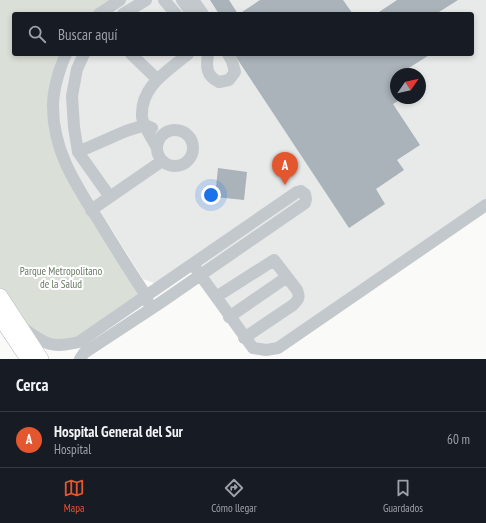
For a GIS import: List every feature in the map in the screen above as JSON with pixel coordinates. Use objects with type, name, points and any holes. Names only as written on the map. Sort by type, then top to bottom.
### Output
[{"type":"main road","points":[[0,296],[41,359]]},
{"type":"main road","points":[[0,317],[28,359]]},
{"type":"street","points":[[102,12],[120,0]]},
{"type":"street","points":[[126,12],[146,0]]},
{"type":"street","points":[[164,0],[174,12]]},
{"type":"street","points":[[182,0],[191,12]]},
{"type":"street","points":[[193,0],[202,12]]},
{"type":"street","points":[[65,56],[55,90],[53,106],[55,131],[64,158],[76,187],[146,297],[152,309]]},
{"type":"street","points":[[83,56],[77,69],[72,96],[74,127],[78,152],[110,198]]},
{"type":"street","points":[[133,56],[156,78]]},
{"type":"street","points":[[157,148],[159,140],[164,134],[172,130],[185,132],[192,139],[193,153],[186,163],[172,166],[162,160],[142,118],[144,103],[156,78],[185,56]]},
{"type":"street","points":[[208,56],[206,66],[208,72],[213,80],[219,82],[229,80],[235,72],[229,56]]},
{"type":"street","points":[[78,152],[126,131],[145,125],[164,134]]},
{"type":"street","points":[[91,210],[162,160]]},
{"type":"street","points":[[19,325],[42,340],[61,347],[79,342],[146,297],[196,270],[305,203],[305,194],[301,191],[297,192],[196,270],[152,309],[84,353],[80,359]]},
{"type":"street","points":[[196,270],[244,338],[253,348],[266,350],[278,348],[486,205]]},
{"type":"street","points":[[216,298],[271,261],[276,261],[297,290],[299,295],[298,299],[244,338]]},
{"type":"street","points":[[229,317],[287,277]]},
{"type":"shaded area","points":[[126,0],[486,0],[486,200],[279,342],[258,345],[195,259],[168,277],[154,283],[143,279],[75,171],[66,150],[60,129],[58,103],[62,79],[71,56],[474,56],[474,12],[108,12]]},
{"type":"green space","name":"Parque Metropolitano de la Salud","points":[[0,0],[120,0],[102,12],[12,12],[12,56],[66,56],[53,106],[64,158],[143,291],[79,342],[36,337],[0,296]]},
{"type":"building","points":[[210,0],[229,0],[237,12],[218,12]]},
{"type":"building","points":[[260,0],[343,0],[352,12],[242,12]]},
{"type":"building","points":[[397,0],[458,0],[439,12],[379,12]]},
{"type":"building","points":[[235,56],[428,56],[409,68],[390,68],[390,104],[393,104],[420,145],[397,160],[404,170],[376,189],[385,204],[349,228]]},
{"type":"building","points":[[218,168],[247,172],[244,200],[215,197]]},
{"type":"place","name":"Hospital General del Sur","points":[[285,185]]}]
